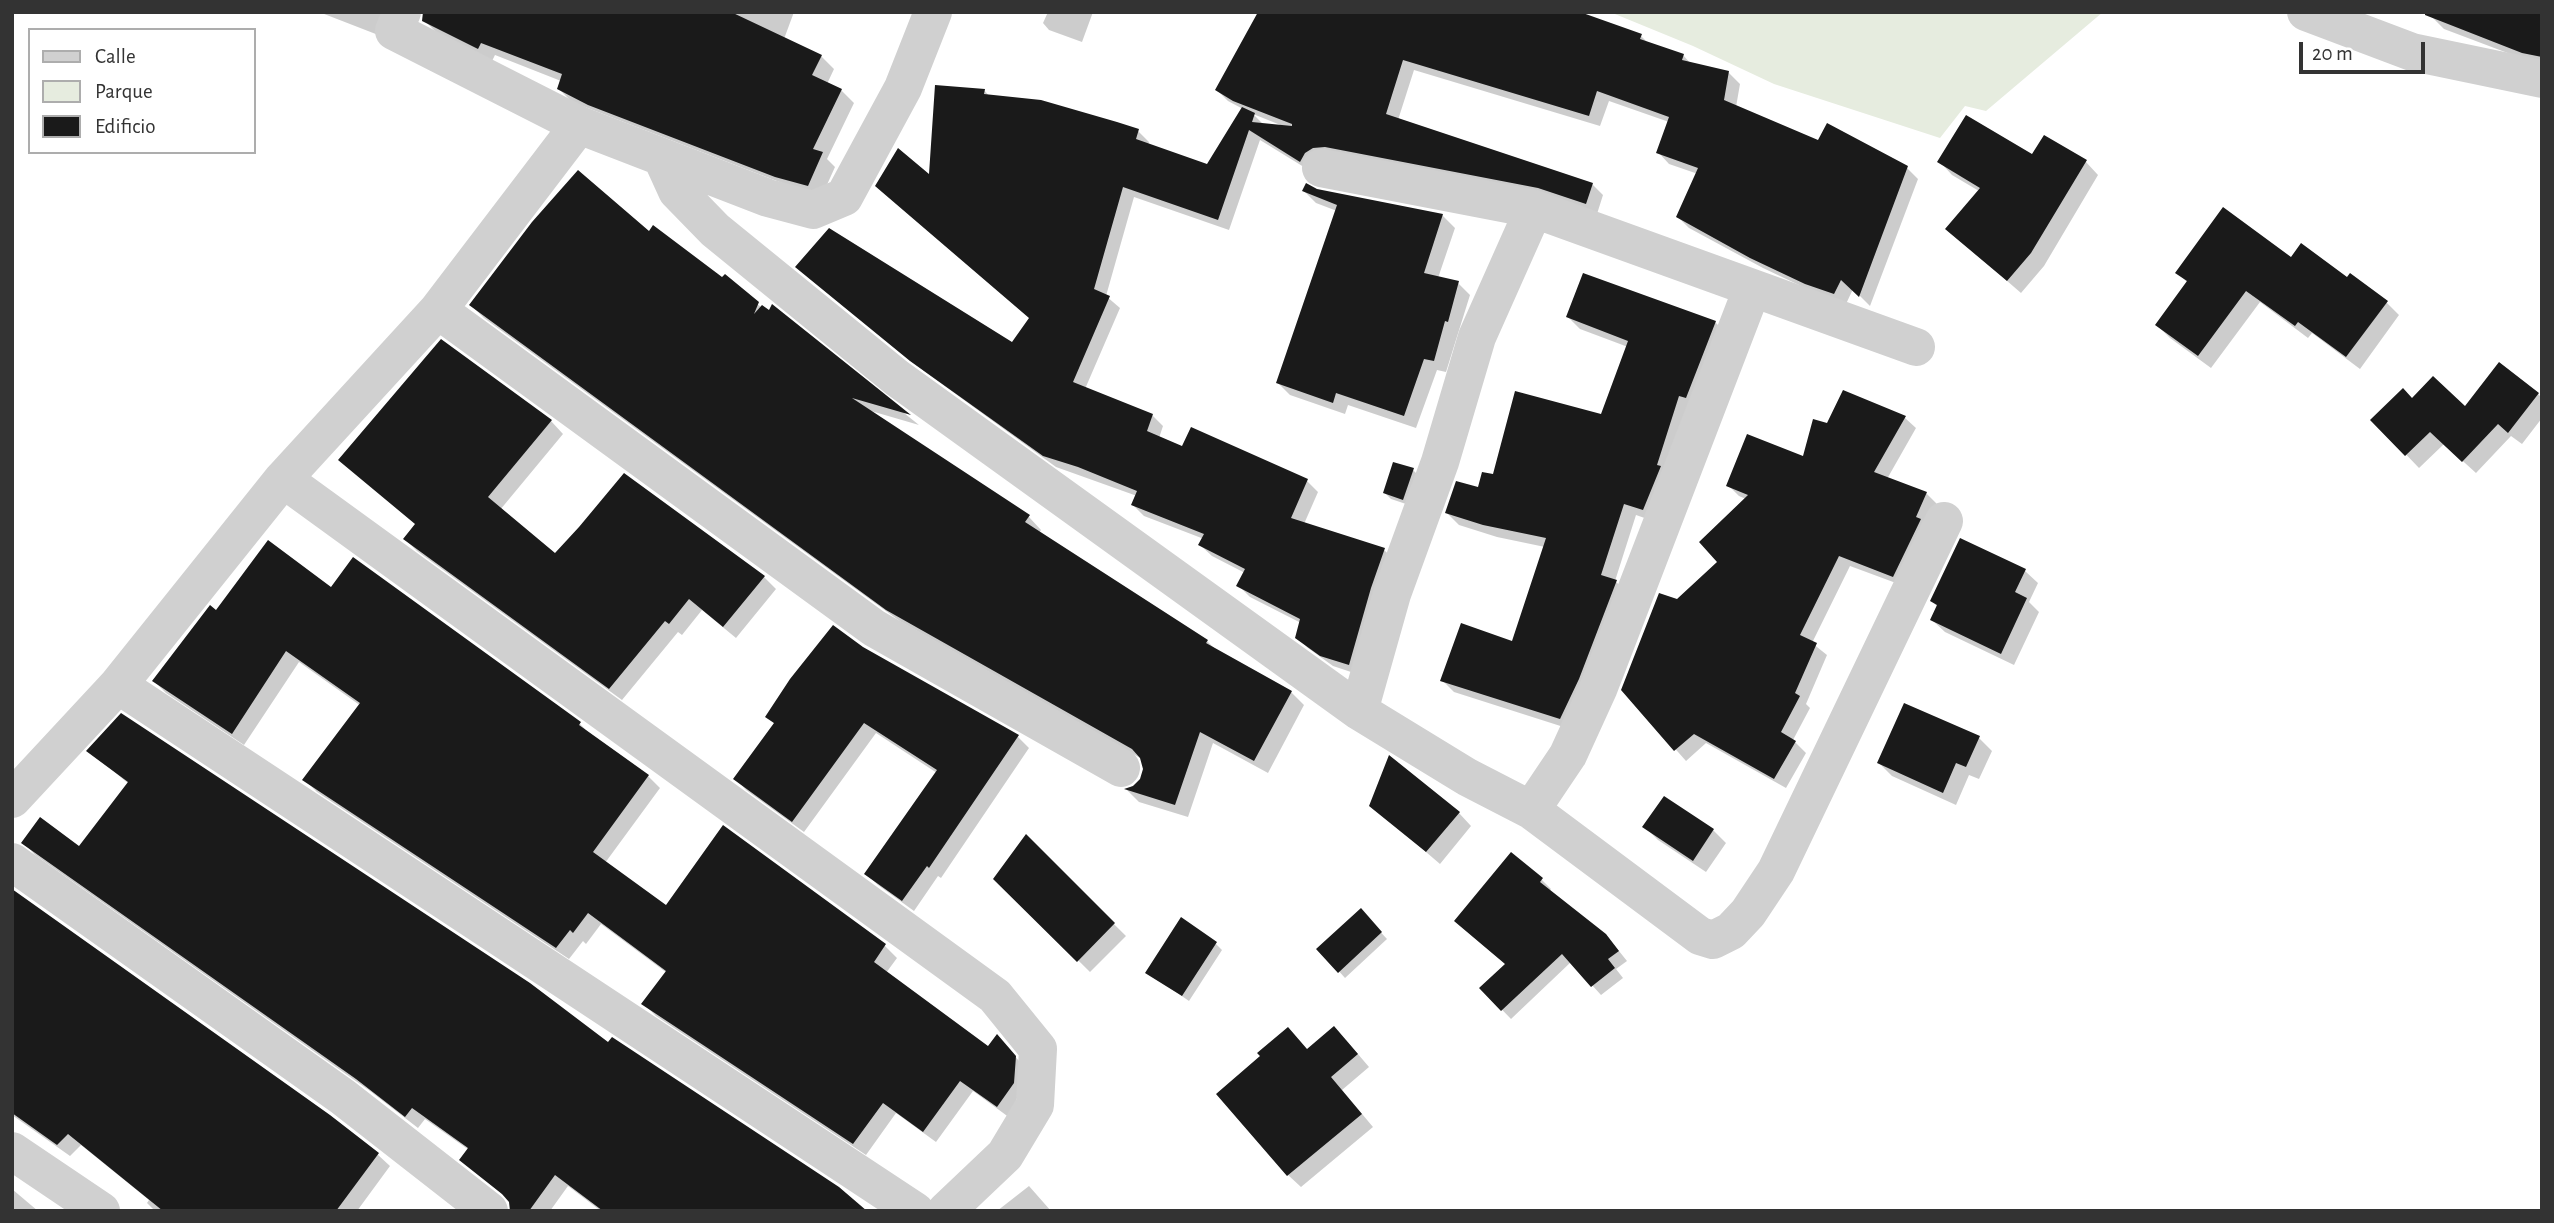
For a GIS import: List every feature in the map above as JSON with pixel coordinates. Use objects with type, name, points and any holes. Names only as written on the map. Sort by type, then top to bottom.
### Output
[{"type":"street","points":[[402,12],[394,32],[579,125],[768,198],[813,210],[845,197],[903,88],[933,12]]},
{"type":"street","points":[[2306,12],[2412,52],[2542,79]]},
{"type":"street","points":[[12,799],[118,685],[283,479],[438,310],[579,125]]},
{"type":"street","points":[[662,158],[677,191],[715,230],[897,378],[1359,710],[1467,776],[1531,810],[1700,936],[1713,940],[1731,931],[1748,913],[1776,871],[1944,521]]},
{"type":"street","points":[[1321,168],[1535,209],[1916,347]]},
{"type":"street","points":[[1359,710],[1392,594],[1440,462],[1477,337],[1535,209]]},
{"type":"street","points":[[1531,810],[1568,755],[1599,687],[1752,289]]},
{"type":"street","points":[[438,310],[874,628],[1121,768]]},
{"type":"street","points":[[283,479],[995,996],[1038,1049],[1035,1105],[1005,1155],[946,1211]]},
{"type":"street","points":[[118,685],[915,1211]]},
{"type":"street","points":[[12,862],[343,1097],[489,1211]]},
{"type":"street","points":[[12,1151],[101,1211]]},
{"type":"green space","points":[[1610,12],[2103,12],[1986,111],[1965,106],[1940,138],[1774,84],[1693,46]]},
{"type":"building","points":[[423,12],[731,12],[822,55],[812,75],[842,89],[813,149],[823,152],[808,186],[775,177],[588,105],[557,89],[562,74],[481,43],[478,49],[422,21]]},
{"type":"building","points":[[1258,12],[1580,12],[1642,34],[1640,39],[1684,54],[1682,60],[1729,71],[1724,100],[1818,140],[1827,123],[1908,166],[1859,297],[1841,280],[1834,294],[1805,284],[1750,258],[1676,217],[1698,168],[1656,153],[1669,117],[1597,91],[1589,116],[1403,60],[1386,114],[1593,183],[1586,204],[1538,188],[1325,147],[1313,148],[1305,153],[1300,162],[1249,130],[1218,220],[1123,187],[1094,289],[1110,296],[1073,382],[1153,414],[1147,431],[1182,446],[1191,427],[1308,479],[1291,518],[1385,548],[1349,665],[1320,656],[1295,638],[1300,619],[1236,586],[1245,569],[1198,545],[1204,534],[1131,505],[1137,491],[1043,456],[910,361],[795,267],[829,228],[1012,342],[1029,318],[875,186],[898,148],[929,174],[935,85],[985,89],[984,94],[1041,100],[1117,122],[1139,129],[1136,139],[1207,164],[1242,107],[1255,113],[1252,122],[1292,126],[1233,101],[1215,90]]},
{"type":"building","points":[[2425,12],[2542,12],[2542,57],[2522,53],[2425,15]]},
{"type":"building","points":[[1966,115],[2032,154],[2044,135],[2087,160],[2031,253],[2007,281],[1945,229],[1980,188],[1937,162]]},
{"type":"building","points":[[578,170],[649,231],[653,225],[722,277],[725,274],[759,302],[754,314],[762,305],[769,310],[772,304],[911,415],[852,398],[1030,515],[1025,522],[1208,640],[1206,643],[1292,691],[1254,761],[1200,732],[1175,805],[1124,789],[1133,786],[1140,779],[1143,769],[1140,758],[1132,749],[886,610],[469,305],[532,222]]},
{"type":"building","points":[[1306,183],[1317,189],[1443,214],[1424,273],[1459,281],[1434,361],[1424,359],[1404,416],[1336,393],[1333,403],[1276,383],[1337,205],[1302,191]]},
{"type":"building","points":[[2223,207],[2291,257],[2301,243],[2347,277],[2350,273],[2388,301],[2346,357],[2298,322],[2295,326],[2246,291],[2198,356],[2155,325],[2187,281],[2175,273]]},
{"type":"building","points":[[1583,273],[1716,321],[1686,398],[1679,396],[1657,465],[1661,466],[1643,510],[1624,504],[1601,575],[1617,580],[1579,679],[1560,719],[1440,681],[1461,623],[1512,641],[1546,538],[1483,525],[1445,513],[1456,481],[1478,487],[1482,472],[1493,474],[1515,391],[1601,414],[1628,341],[1566,317]]},
{"type":"building","points":[[441,339],[552,420],[488,497],[555,553],[624,473],[765,576],[723,627],[689,599],[669,624],[665,621],[609,689],[403,539],[415,524],[338,460]]},
{"type":"building","points":[[2499,362],[2539,393],[2508,433],[2498,424],[2462,462],[2430,432],[2405,456],[2370,420],[2403,388],[2412,398],[2433,376],[2465,406]]},
{"type":"building","points":[[1843,390],[1906,416],[1874,472],[1927,492],[1916,517],[1921,519],[1893,577],[1839,556],[1800,635],[1817,643],[1795,693],[1800,696],[1781,732],[1796,741],[1774,779],[1694,734],[1674,751],[1621,690],[1659,593],[1677,599],[1717,562],[1699,542],[1748,495],[1726,486],[1747,434],[1803,456],[1813,419],[1827,423]]},
{"type":"building","points":[[1393,462],[1414,468],[1403,500],[1383,493]]},
{"type":"building","points":[[1960,538],[2026,569],[2015,592],[2027,598],[2001,654],[1930,620],[1937,605],[1930,601]]},
{"type":"building","points":[[268,540],[331,587],[353,557],[581,722],[579,725],[649,775],[593,852],[666,905],[723,825],[886,944],[874,962],[988,1046],[997,1034],[1016,1056],[1014,1083],[997,1107],[960,1081],[923,1132],[883,1103],[853,1144],[641,1004],[666,971],[588,913],[573,933],[570,930],[556,948],[302,780],[360,703],[286,651],[232,734],[152,681],[210,605],[216,610]]},
{"type":"building","points":[[833,625],[863,647],[1019,735],[929,868],[927,866],[902,901],[864,874],[937,770],[864,723],[792,822],[733,779],[774,723],[765,717],[790,679]]},
{"type":"building","points":[[1904,703],[1980,736],[1966,767],[1956,763],[1943,793],[1877,763]]},
{"type":"building","points":[[121,713],[530,983],[608,1042],[612,1037],[839,1187],[867,1211],[603,1211],[555,1175],[529,1211],[510,1211],[509,1202],[502,1194],[459,1160],[468,1148],[412,1108],[405,1117],[356,1079],[21,843],[40,817],[79,846],[128,782],[86,751]]},
{"type":"building","points":[[1389,755],[1460,812],[1426,852],[1369,806]]},
{"type":"building","points":[[1664,796],[1714,829],[1693,861],[1642,827]]},
{"type":"building","points":[[1026,834],[1115,923],[1077,962],[993,879]]},
{"type":"building","points":[[1511,852],[1543,878],[1540,882],[1606,934],[1619,951],[1608,959],[1615,968],[1591,987],[1562,954],[1501,1011],[1479,988],[1505,964],[1454,921]]},
{"type":"building","points":[[12,889],[330,1115],[379,1153],[336,1211],[163,1211],[68,1134],[57,1145],[12,1113]]},
{"type":"building","points":[[1361,908],[1382,932],[1338,973],[1316,949]]},
{"type":"building","points":[[1181,917],[1217,942],[1182,996],[1145,973]]},
{"type":"building","points":[[1334,1026],[1358,1054],[1331,1077],[1362,1114],[1287,1176],[1216,1094],[1260,1056],[1257,1053],[1288,1027],[1307,1049]]}]
